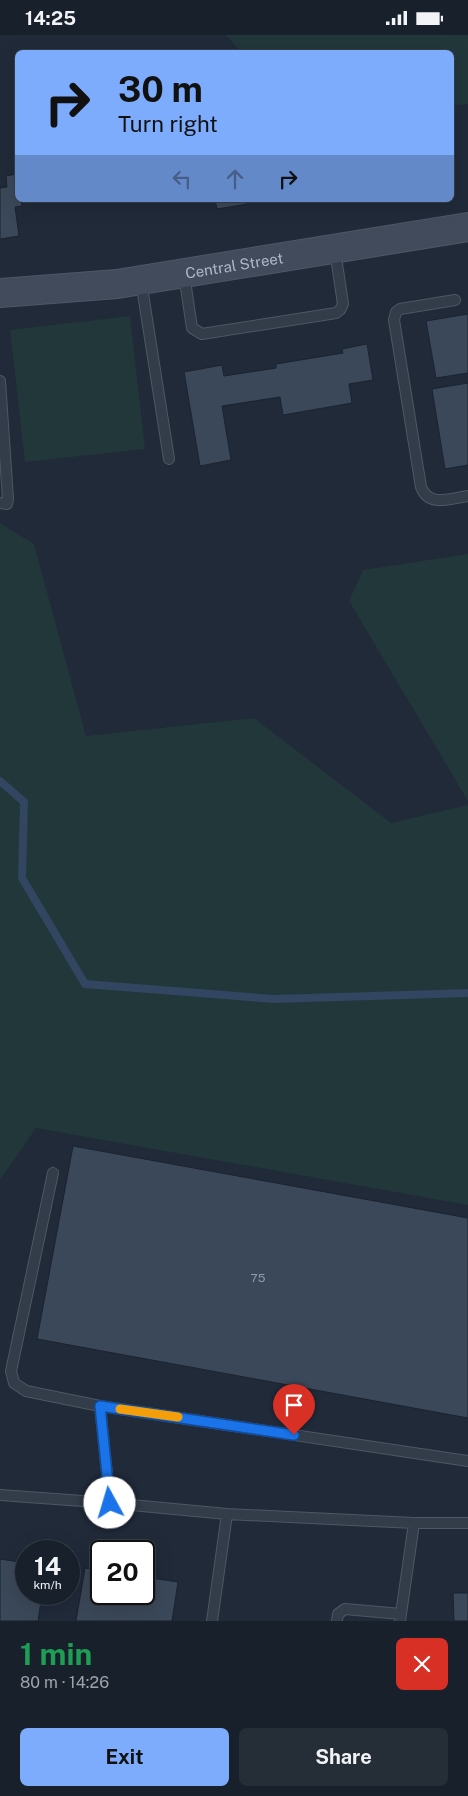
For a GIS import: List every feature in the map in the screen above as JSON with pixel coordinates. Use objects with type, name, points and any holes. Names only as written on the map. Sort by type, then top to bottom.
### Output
[{"type":"main road","name":"Central Street","points":[[0,293],[89,287],[141,280],[468,227]]},
{"type":"lane","points":[[184,273],[192,328],[202,334],[336,313],[343,304],[334,249]]},
{"type":"lane","points":[[141,280],[168,459]]},
{"type":"lane","points":[[455,300],[400,309],[396,312],[394,319],[423,493],[427,497],[438,500],[468,495]]},
{"type":"lane","points":[[0,381],[8,499],[7,504],[0,503]]},
{"type":"lane","points":[[53,1173],[11,1371],[14,1383],[26,1391],[100,1406],[468,1461]]},
{"type":"lane","points":[[100,1406],[110,1503]]},
{"type":"lane","points":[[0,1495],[227,1514],[414,1523],[468,1523]]},
{"type":"lane","points":[[212,1621],[227,1514]]},
{"type":"lane","points":[[337,1621],[338,1614],[345,1609],[400,1617],[414,1523]]},
{"type":"green space","points":[[226,35],[468,35],[468,104],[454,106],[454,50],[239,50]]},
{"type":"green space","points":[[130,316],[145,449],[25,462],[10,330]]},
{"type":"green space","points":[[0,523],[34,544],[86,736],[254,718],[391,823],[468,805],[468,1205],[36,1128],[0,1180]]},
{"type":"green space","points":[[468,554],[468,801],[349,601],[363,570]]},
{"type":"building","points":[[15,174],[15,202],[21,202],[22,206],[15,207],[19,236],[0,239],[0,188],[7,187],[6,176]]},
{"type":"building","points":[[215,202],[246,202],[247,204],[217,209]]},
{"type":"building","points":[[468,314],[468,373],[436,378],[426,321]]},
{"type":"building","points":[[367,344],[373,380],[349,384],[352,403],[283,415],[280,397],[222,406],[231,460],[200,466],[184,372],[222,365],[224,376],[276,368],[276,364],[343,353],[342,349]]},
{"type":"building","points":[[468,383],[468,465],[445,469],[432,389]]},
{"type":"building","points":[[73,1146],[468,1218],[468,1418],[37,1339]]},
{"type":"building","points":[[0,1559],[15,1561],[15,1605],[40,1605],[38,1621],[0,1621]]},
{"type":"building","points":[[85,1568],[90,1569],[90,1605],[155,1605],[155,1579],[178,1582],[172,1621],[76,1621]]},
{"type":"building","points":[[453,1593],[468,1593],[468,1621],[454,1621]]},
{"type":"waterway","points":[[0,781],[24,802],[22,878],[85,984],[274,999],[468,993]]},
{"type":"slow traffic","points":[[120,1409],[178,1417]]},
{"type":"route","points":[[110,1503],[100,1406],[294,1435]]}]
